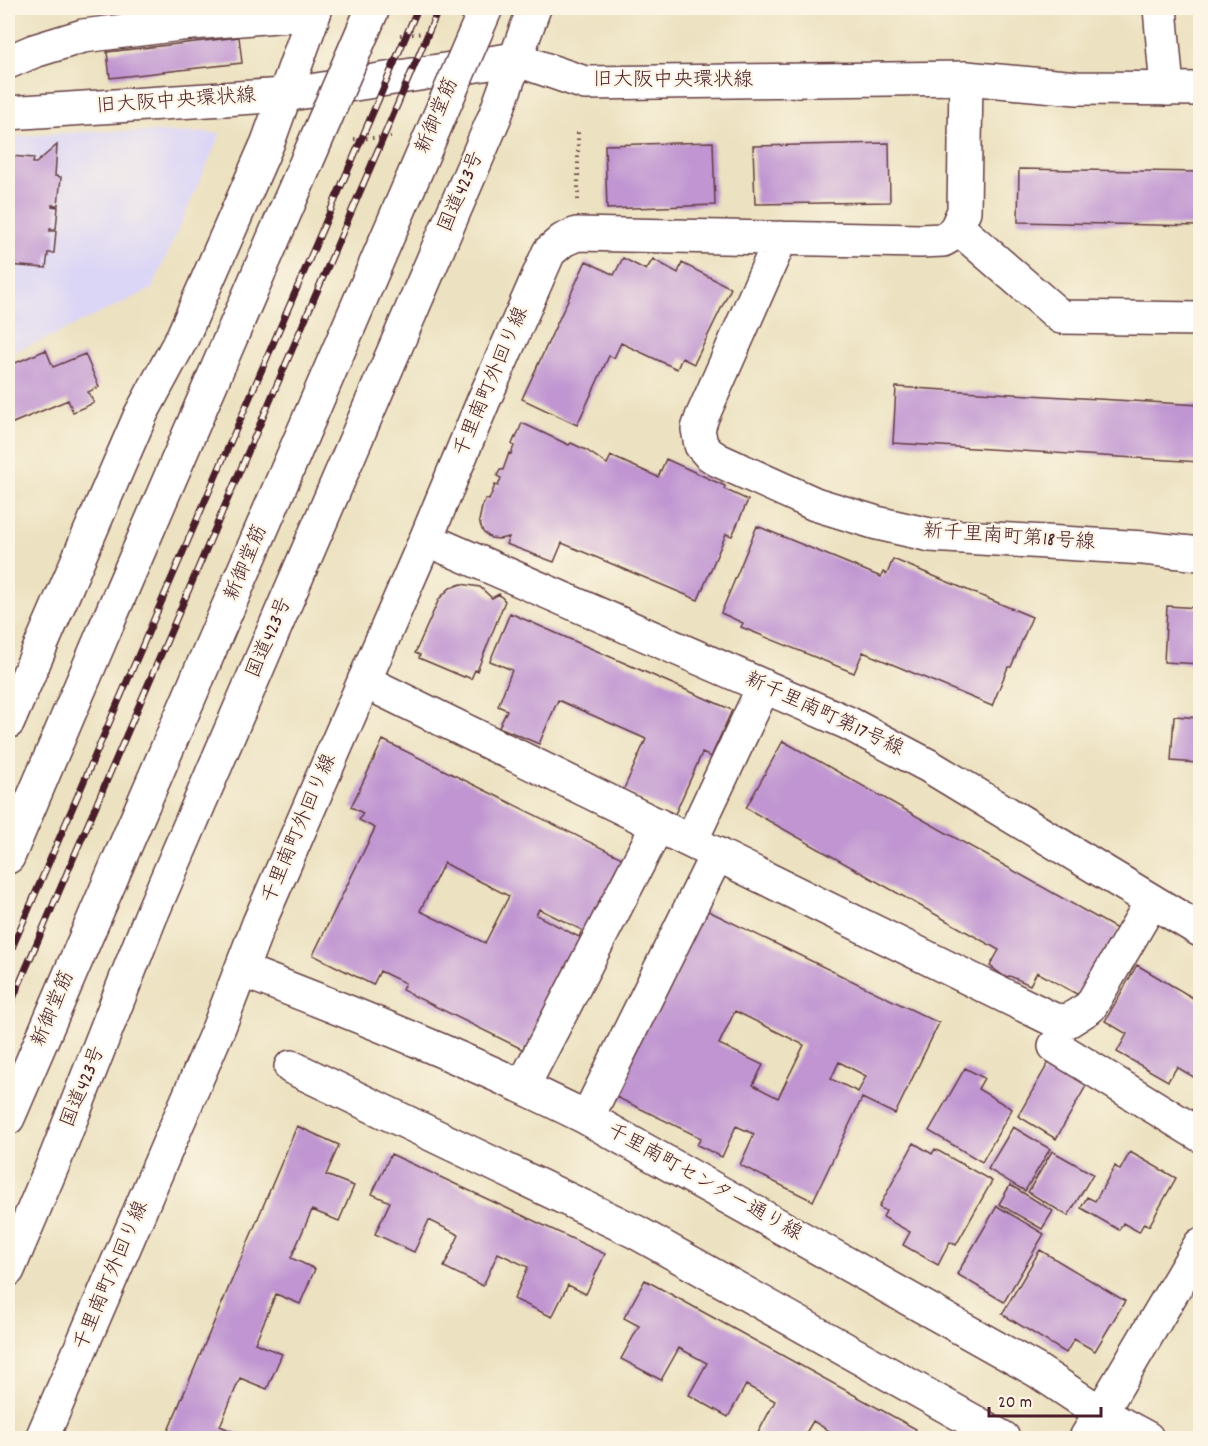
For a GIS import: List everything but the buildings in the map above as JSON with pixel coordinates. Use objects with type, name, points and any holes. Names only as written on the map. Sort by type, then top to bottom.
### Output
[{"type":"main road","points":[[8,856],[373,8]]},
{"type":"main road","name":"新御堂筋","points":[[8,1118],[486,8]]},
{"type":"main road","name":"国道423号","points":[[8,1270],[56,1157],[150,918],[495,116],[534,8]]},
{"type":"main road","points":[[8,62],[34,51],[83,36],[315,10],[268,142],[183,336],[141,414],[8,722]]},
{"type":"main road","points":[[1160,11],[1167,89]]},
{"type":"main road","name":"旧大阪中央環状線","points":[[8,113],[284,95],[515,59],[585,83],[966,78],[1077,88],[1200,89]]},
{"type":"main road","points":[[578,234],[933,241],[950,236],[957,227],[964,210],[966,78]]},
{"type":"main road","points":[[957,227],[1061,317],[1200,319]]},
{"type":"main road","name":"千里南町外回り線","points":[[42,1438],[541,267],[555,245],[578,234]]},
{"type":"main road","name":"新千里南町第18号線","points":[[781,238],[702,417],[699,436],[701,445],[709,454],[729,466],[815,504],[877,523],[930,535],[1144,548],[1200,554]]},
{"type":"main road","name":"新千里南町第17号線","points":[[426,539],[848,723],[909,755],[1200,930]]},
{"type":"main road","points":[[364,681],[1053,1020],[1068,1021],[1090,1007],[1152,902]]},
{"type":"main road","points":[[587,1118],[704,848],[764,686]]},
{"type":"main road","points":[[524,1086],[658,825]]},
{"type":"main road","name":"千里南町センター通り線","points":[[241,970],[321,1000],[524,1086],[587,1118],[1036,1370],[1093,1426],[1147,1438]]},
{"type":"main road","points":[[1054,1046],[1200,1135]]},
{"type":"main road","points":[[291,1067],[636,1232],[1003,1438]]},
{"type":"main road","points":[[1093,1426],[1200,1245]]},
{"type":"path","points":[[397,35],[433,33]]},
{"type":"path","points":[[578,131],[578,234]]},
{"type":"path","points":[[354,139],[400,137]]},
{"type":"shaded area","points":[[94,131],[221,133],[152,289],[8,354],[8,137]]},
{"type":"railway","points":[[8,957],[418,8]]},
{"type":"railway","points":[[8,1010],[439,8]]}]
